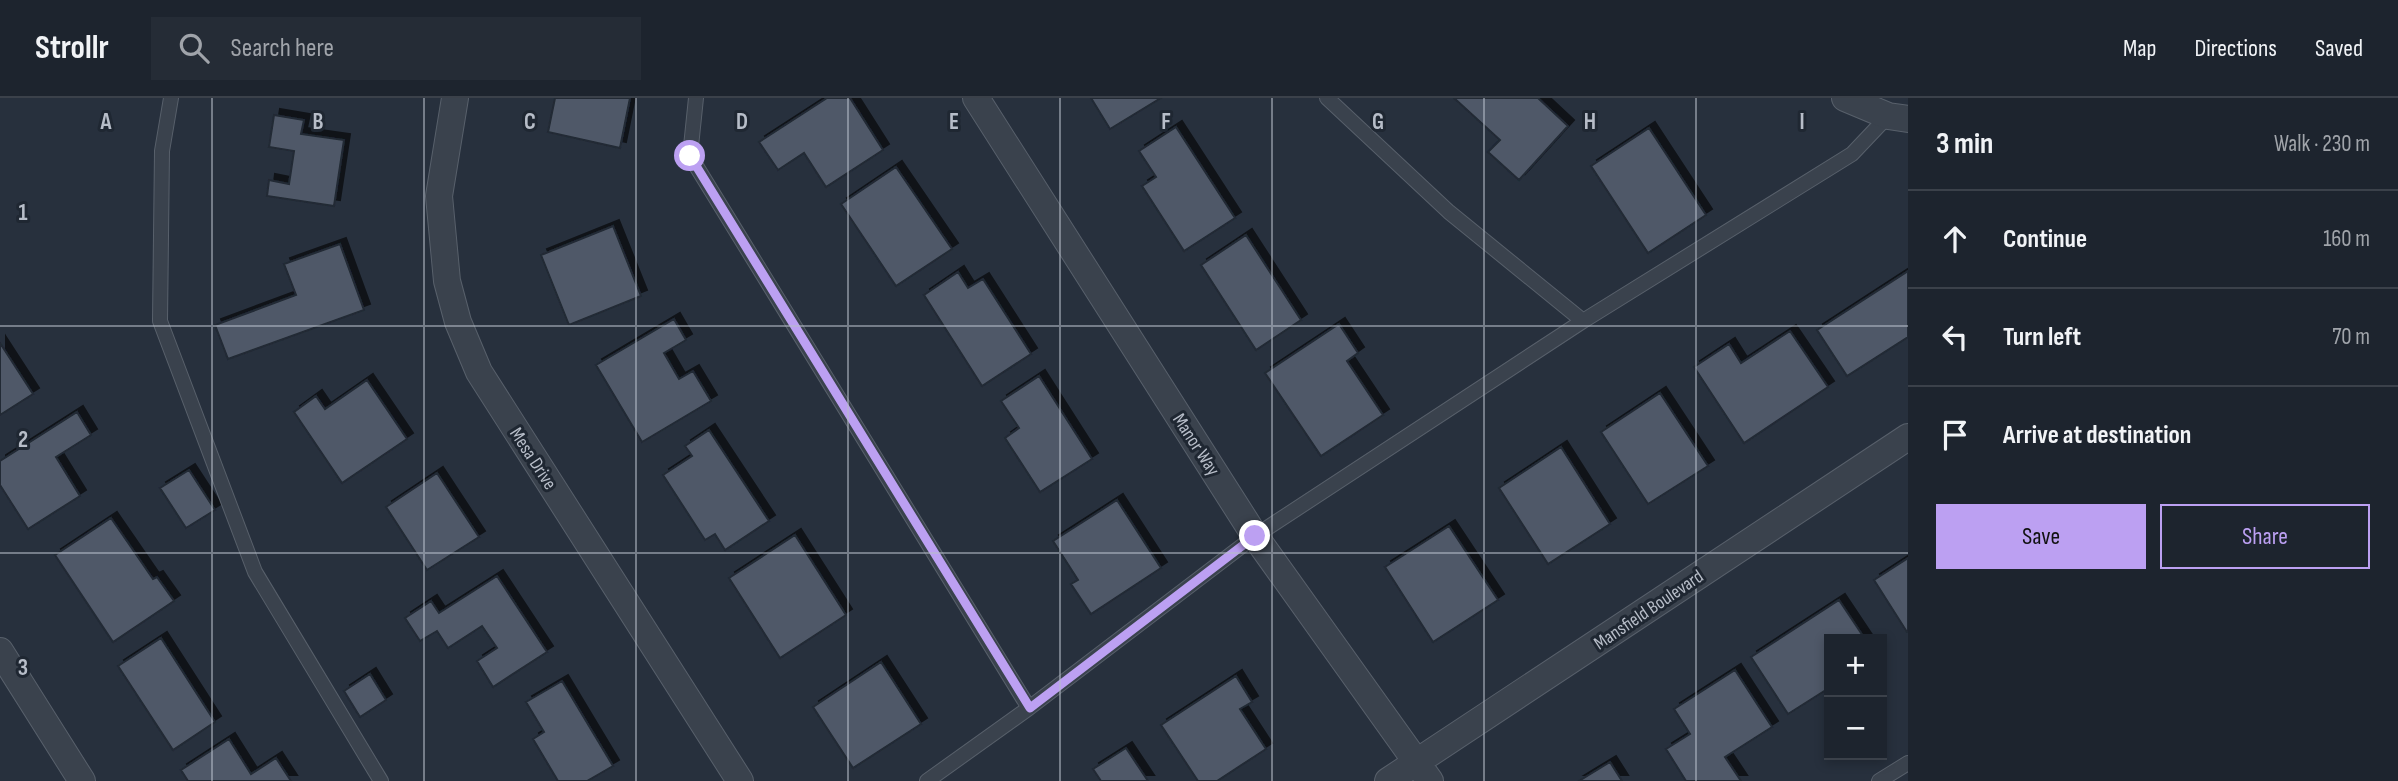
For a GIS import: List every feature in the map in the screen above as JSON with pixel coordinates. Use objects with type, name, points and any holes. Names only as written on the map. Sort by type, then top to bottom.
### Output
[{"type":"street","name":"Mesa Drive","points":[[455,98],[439,196],[447,281],[458,322],[479,372],[740,781]]},
{"type":"street","name":"Manor Way","points":[[976,98],[1255,536],[1424,771]]},
{"type":"street","points":[[1845,98],[1898,118]]},
{"type":"street","name":"Mansfield Boulevard","points":[[1388,781],[1424,771],[1908,437]]},
{"type":"street","points":[[0,651],[82,781]]},
{"type":"lane","points":[[171,98],[162,151],[160,321],[255,572],[381,781]]},
{"type":"lane","points":[[696,98],[690,156],[1030,708]]},
{"type":"lane","points":[[1327,98],[1449,212],[1583,321]]},
{"type":"lane","points":[[926,781],[1030,708],[1255,536],[1583,321],[1852,155],[1898,118]]},
{"type":"lane","points":[[1879,781],[1908,763]]},
{"type":"building","points":[[555,98],[630,98],[620,148],[548,132]]},
{"type":"building","points":[[827,98],[850,98],[883,150],[826,187],[804,153],[778,170],[759,142]]},
{"type":"building","points":[[1091,98],[1161,98],[1110,129]]},
{"type":"building","points":[[1454,98],[1538,98],[1568,126],[1519,180],[1488,152],[1500,140]]},
{"type":"building","points":[[274,115],[304,120],[301,134],[344,140],[334,206],[267,196],[269,180],[289,184],[294,151],[269,147]]},
{"type":"building","points":[[1176,127],[1235,218],[1184,251],[1142,186],[1156,177],[1139,151]]},
{"type":"building","points":[[1649,128],[1706,215],[1648,253],[1591,166]]},
{"type":"building","points":[[896,167],[952,249],[896,286],[841,204]]},
{"type":"building","points":[[613,226],[641,296],[569,325],[541,255]]},
{"type":"building","points":[[1246,235],[1301,320],[1256,350],[1201,265]]},
{"type":"building","points":[[340,244],[364,310],[228,359],[215,325],[296,295],[284,264]]},
{"type":"building","points":[[1908,271],[1908,337],[1847,376],[1817,330]]},
{"type":"building","points":[[958,272],[968,288],[983,279],[1031,354],[982,386],[924,295]]},
{"type":"building","points":[[674,319],[686,340],[664,353],[679,379],[693,371],[711,401],[642,442],[596,365]]},
{"type":"building","points":[[1339,324],[1358,353],[1347,361],[1383,415],[1321,456],[1265,373]]},
{"type":"building","points":[[1790,331],[1828,387],[1744,443],[1694,367],[1729,344],[1741,363]]},
{"type":"building","points":[[0,343],[33,394],[0,415]]},
{"type":"building","points":[[1039,376],[1092,459],[1040,492],[1005,438],[1019,428],[1001,401]]},
{"type":"building","points":[[367,380],[407,439],[342,483],[294,412],[316,396],[325,409]]},
{"type":"building","points":[[1660,393],[1708,466],[1648,504],[1601,432]]},
{"type":"building","points":[[77,412],[91,435],[56,457],[80,496],[28,529],[0,485],[0,461]]},
{"type":"building","points":[[709,430],[769,521],[725,550],[715,534],[705,540],[663,475],[692,456],[685,446]]},
{"type":"building","points":[[1561,447],[1610,524],[1548,564],[1499,488]]},
{"type":"building","points":[[189,470],[215,510],[186,528],[160,488]]},
{"type":"building","points":[[437,473],[479,537],[427,570],[386,507]]},
{"type":"building","points":[[1117,500],[1161,568],[1091,614],[1071,584],[1078,580],[1053,541]]},
{"type":"building","points":[[111,518],[153,579],[157,577],[174,601],[113,642],[55,555]]},
{"type":"building","points":[[1449,526],[1498,600],[1433,642],[1385,567]]},
{"type":"building","points":[[795,535],[846,615],[780,658],[729,578]]},
{"type":"building","points":[[1908,558],[1908,632],[1907,632],[1874,580]]},
{"type":"building","points":[[497,576],[547,652],[493,687],[477,661],[497,648],[482,626],[448,648],[437,631],[420,641],[405,618],[431,601],[439,613]]},
{"type":"building","points":[[1839,600],[1862,634],[1824,634],[1824,691],[1788,714],[1751,657]]},
{"type":"building","points":[[161,638],[215,722],[173,750],[118,666]]},
{"type":"building","points":[[881,662],[921,724],[853,768],[813,707]]},
{"type":"building","points":[[1735,670],[1772,727],[1725,757],[1741,781],[1686,781],[1666,749],[1690,734],[1674,709]]},
{"type":"building","points":[[370,674],[386,700],[360,717],[344,691]]},
{"type":"building","points":[[1236,676],[1252,702],[1240,709],[1266,749],[1217,781],[1198,781],[1161,725]]},
{"type":"building","points":[[562,681],[613,766],[587,781],[558,781],[533,739],[544,732],[526,702]]},
{"type":"building","points":[[229,739],[251,774],[276,758],[291,781],[188,781],[181,770]]},
{"type":"building","points":[[1126,748],[1148,781],[1101,781],[1093,769]]},
{"type":"building","points":[[1610,762],[1622,781],[1579,781]]},
{"type":"route","points":[[690,156],[1030,708],[1255,536]]}]
